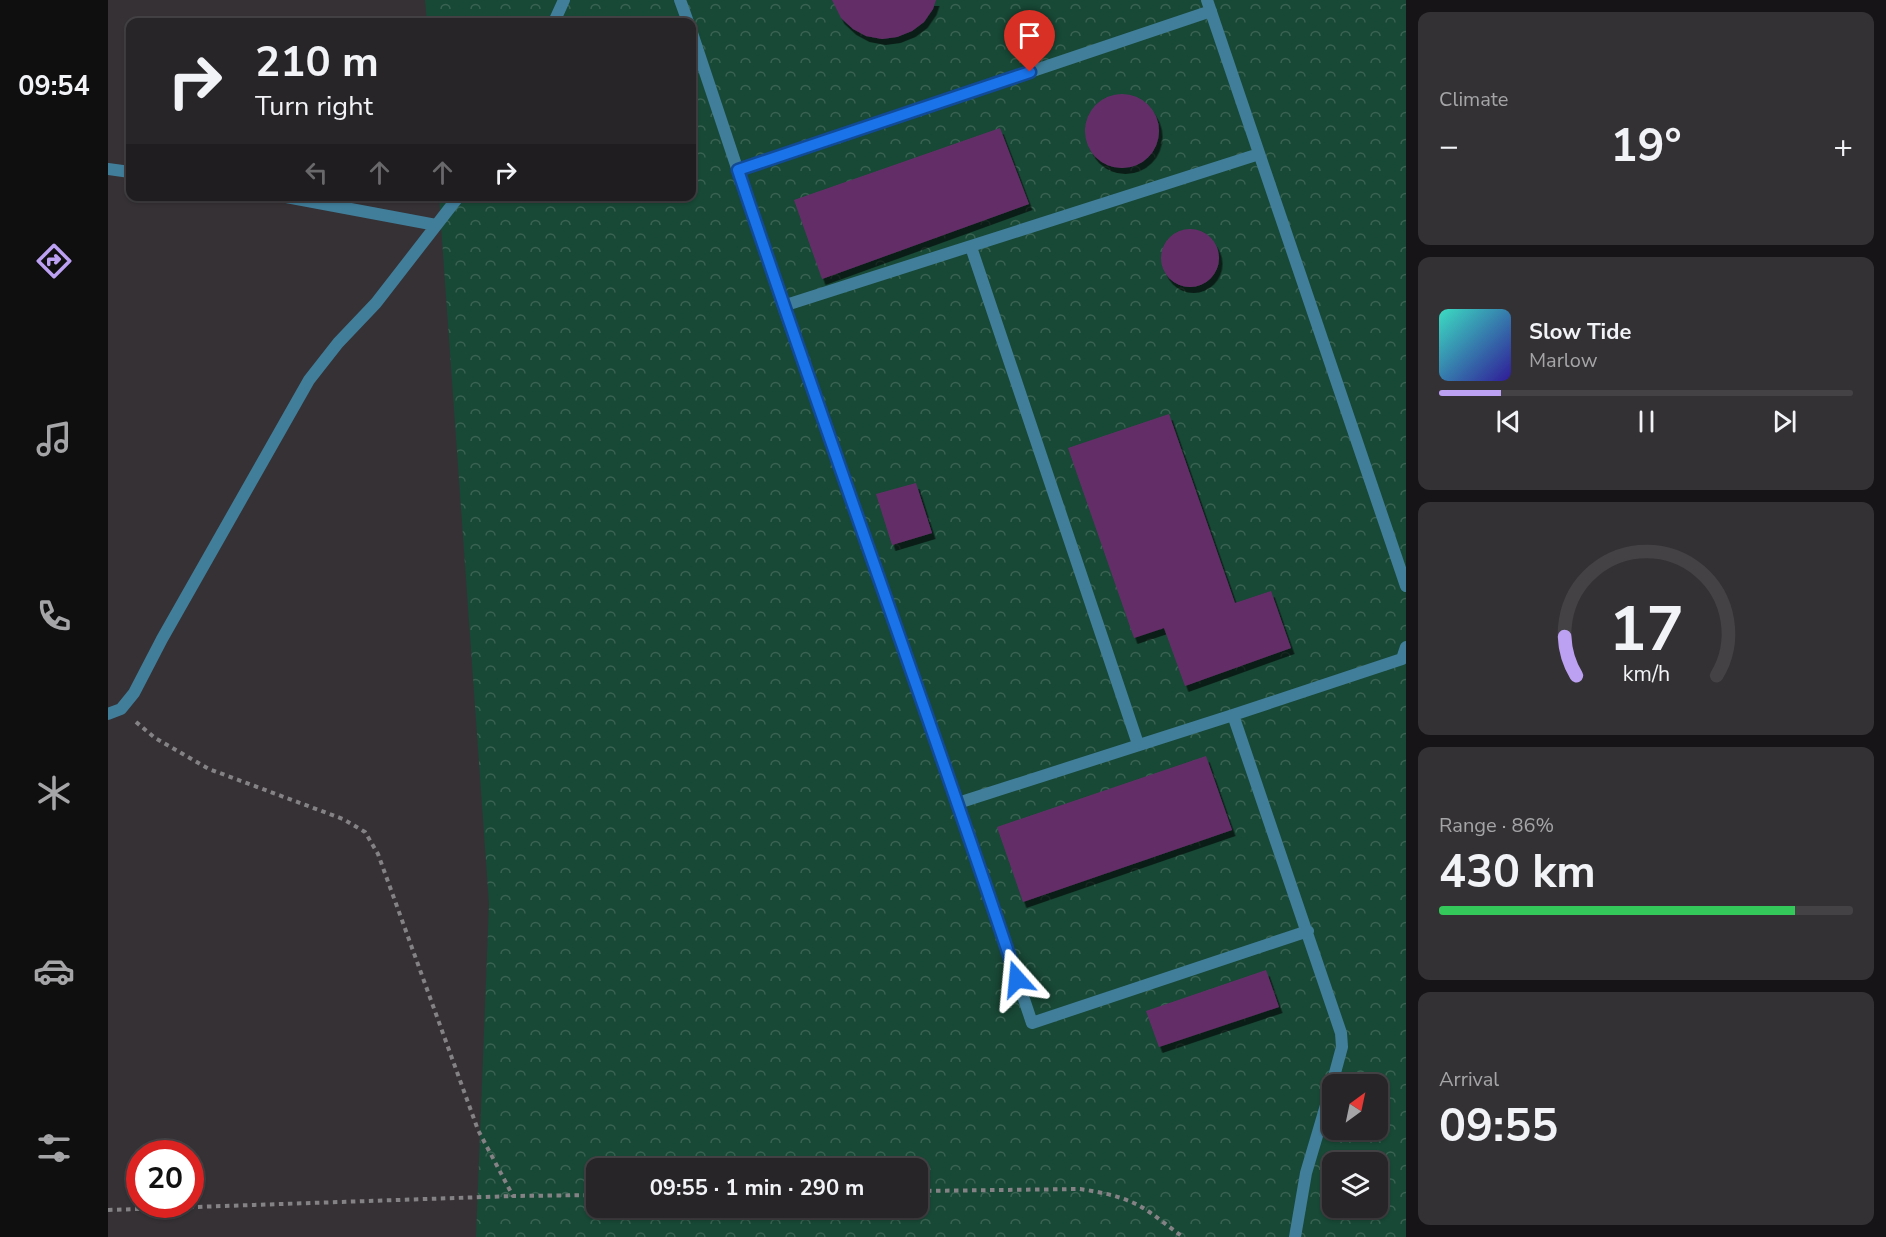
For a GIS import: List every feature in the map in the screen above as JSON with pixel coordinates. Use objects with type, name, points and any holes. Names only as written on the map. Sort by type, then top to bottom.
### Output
[{"type":"lane","points":[[556,18],[564,0]]},
{"type":"lane","points":[[680,0],[687,18]]},
{"type":"lane","points":[[738,170],[1209,6],[1406,586]]},
{"type":"lane","points":[[696,45],[783,306],[958,803],[1032,1023],[1308,931]]},
{"type":"lane","points":[[783,306],[1259,154]]},
{"type":"lane","points":[[108,169],[126,171]]},
{"type":"lane","points":[[308,201],[436,225]]},
{"type":"lane","points":[[108,714],[121,709],[134,693],[309,380],[376,303],[455,201]]},
{"type":"lane","points":[[971,247],[1138,744]]},
{"type":"lane","points":[[958,803],[1402,659],[1406,647]]},
{"type":"lane","points":[[1233,715],[1341,1033],[1342,1047],[1335,1074]]},
{"type":"lane","points":[[1295,1237],[1306,1173],[1322,1119]]},
{"type":"path","points":[[121,709],[155,738],[209,769],[343,819],[364,832],[378,854],[478,1130],[513,1196]]},
{"type":"path","points":[[928,1191],[1080,1189],[1101,1192],[1140,1206],[1183,1237]]},
{"type":"path","points":[[108,1210],[586,1195]]},
{"type":"green space","points":[[425,0],[1406,0],[1406,1237],[476,1237],[489,904],[439,201],[696,201],[696,18],[427,18]]},
{"type":"building","points":[[832,0],[936,0],[924,22],[912,31],[897,37],[882,39],[866,36],[853,29],[841,18]]},
{"type":"building","points":[[1115,94],[1129,94],[1143,100],[1153,110],[1159,124],[1157,145],[1143,162],[1129,168],[1115,168],[1101,162],[1091,152],[1085,138],[1085,124],[1091,110],[1101,100]]},
{"type":"building","points":[[1000,128],[1029,204],[822,279],[794,200]]},
{"type":"building","points":[[1190,229],[1206,234],[1214,242],[1219,258],[1214,274],[1206,282],[1190,287],[1174,282],[1166,274],[1161,258],[1166,242],[1174,234]]},
{"type":"building","points":[[1169,414],[1235,603],[1271,591],[1291,648],[1185,686],[1164,628],[1134,638],[1068,448]]},
{"type":"building","points":[[916,483],[932,533],[892,545],[876,494]]},
{"type":"building","points":[[1206,756],[1232,830],[1023,902],[997,827]]},
{"type":"building","points":[[1266,970],[1279,1007],[1159,1047],[1146,1011]]},
{"type":"route","points":[[1017,979],[738,170],[1030,72]]}]
